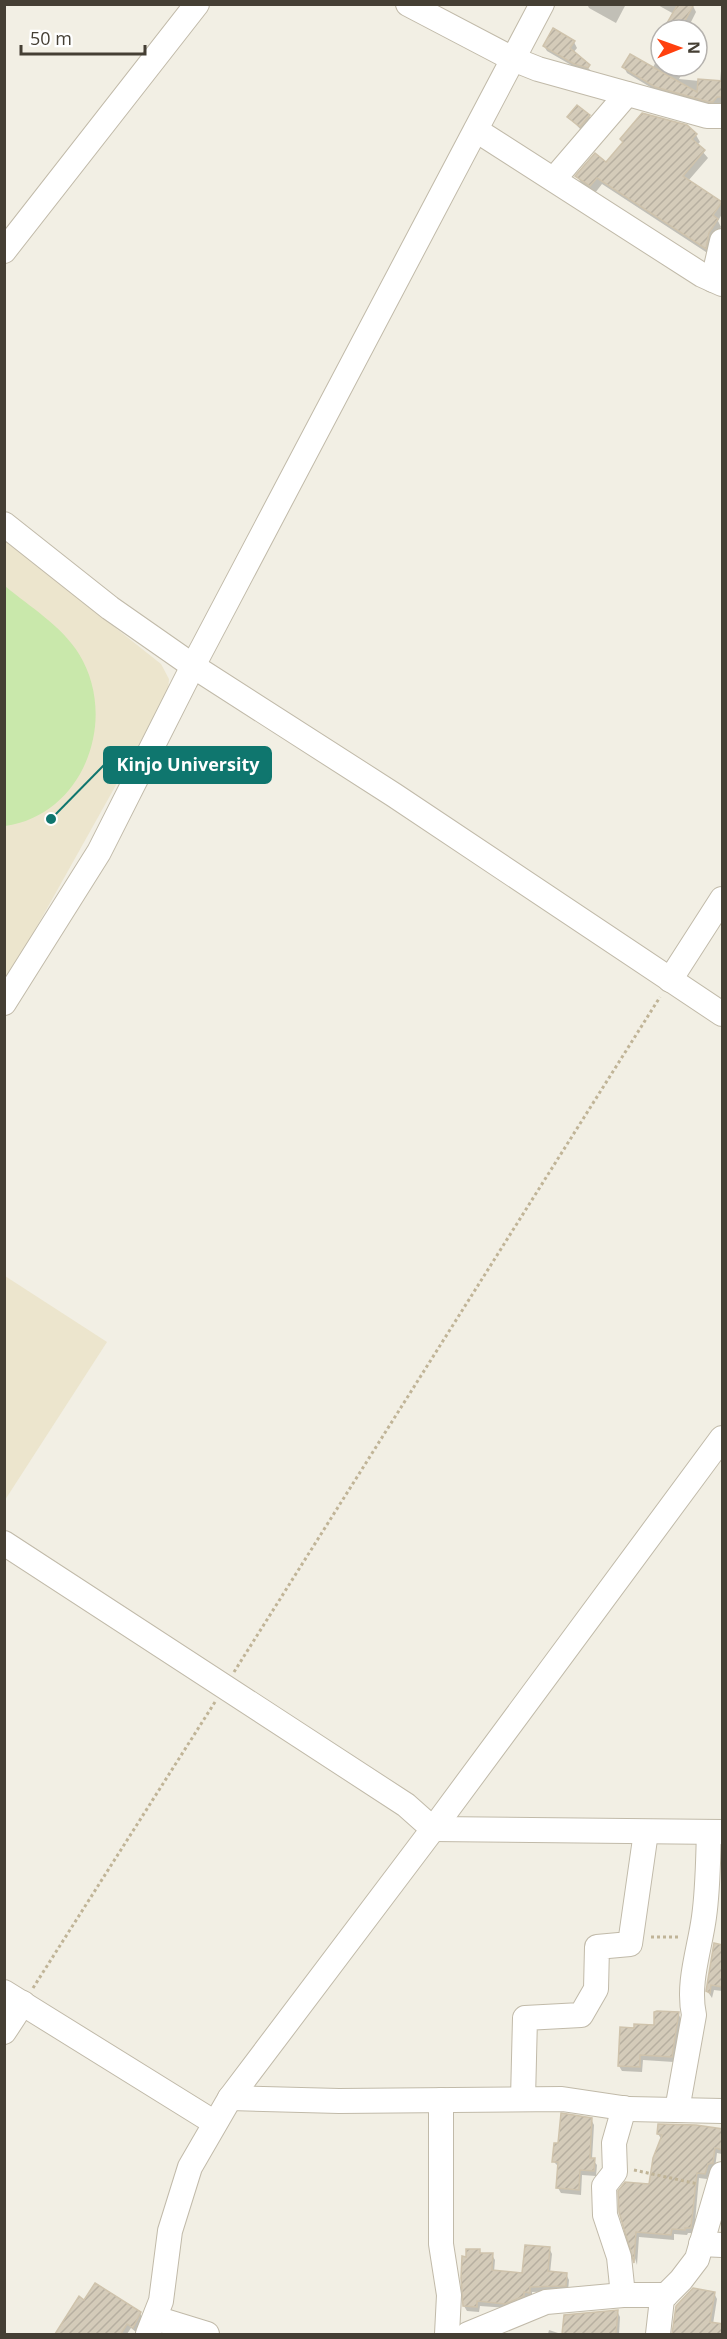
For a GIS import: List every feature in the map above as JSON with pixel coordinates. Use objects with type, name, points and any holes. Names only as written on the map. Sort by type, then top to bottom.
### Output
[{"type":"street","points":[[4,251],[197,4]]},
{"type":"street","points":[[408,4],[513,59],[538,69],[707,116],[723,116]]},
{"type":"street","points":[[4,1002],[99,852],[193,666],[542,4]]},
{"type":"street","points":[[554,179],[627,94]]},
{"type":"street","points":[[476,130],[718,282],[723,242]]},
{"type":"street","points":[[4,524],[110,608],[193,666],[394,795],[723,1014]]},
{"type":"street","points":[[670,980],[723,899]]},
{"type":"street","points":[[207,2334],[152,2326],[161,2301],[170,2232],[190,2167],[215,2123],[230,2098],[723,1438]]},
{"type":"street","points":[[4,1543],[406,1805],[433,1829],[716,1832],[691,2002],[694,2014],[677,2110]]},
{"type":"street","points":[[523,2099],[525,2018],[581,2015],[596,1989],[597,1947],[630,1944],[646,1832]]},
{"type":"street","points":[[4,2032],[14,1998],[215,2123]]},
{"type":"street","points":[[230,2098],[339,2101],[562,2099],[624,2108],[723,2111]]},
{"type":"street","points":[[441,2100],[441,2244],[455,2333],[546,2302],[623,2295],[666,2295]]},
{"type":"street","points":[[623,2295],[619,2257],[605,2215],[604,2186],[615,2172],[614,2143],[624,2108]]},
{"type":"street","points":[[658,2334],[662,2299],[712,2244],[720,2181]]},
{"type":"path","points":[[14,1998],[224,1688],[670,980]]},
{"type":"path","points":[[632,1937],[699,1938]]},
{"type":"path","points":[[615,2166],[720,2181]]},
{"type":"shaded area","points":[[5,540],[161,664],[169,679],[168,692],[5,980]]},
{"type":"shaded area","points":[[5,1276],[107,1342],[5,1500]]},
{"type":"green space","points":[[5,586],[45,617],[72,644],[91,680],[95,707],[94,734],[87,760],[74,784],[56,804],[33,818],[5,826]]},
{"type":"building","points":[[678,4],[694,4],[686,18],[670,18]]},
{"type":"building","points":[[553,28],[575,41],[570,48],[590,65],[588,68],[574,64],[543,46]]},
{"type":"building","points":[[630,54],[649,65],[649,78],[672,78],[697,92],[698,79],[723,81],[723,97],[717,97],[713,102],[709,102],[655,87],[622,67]]},
{"type":"building","points":[[577,105],[590,115],[580,127],[567,117]]},
{"type":"building","points":[[642,113],[687,125],[697,134],[692,139],[705,150],[683,176],[722,202],[713,215],[718,219],[709,233],[706,249],[597,178],[590,186],[575,176],[595,153],[606,162],[623,142],[620,139]]},
{"type":"building","points":[[714,1943],[723,1945],[723,1987],[711,1985],[710,1993],[706,1991]]},
{"type":"building","points":[[654,2012],[679,2012],[672,2057],[640,2055],[640,2067],[618,2066],[620,2027],[634,2028],[634,2024],[654,2025]]},
{"type":"building","points":[[561,2113],[592,2118],[590,2158],[595,2158],[594,2171],[580,2170],[579,2190],[556,2188],[558,2162],[552,2162],[554,2143],[558,2143]]},
{"type":"building","points":[[658,2124],[696,2125],[723,2129],[723,2150],[715,2148],[713,2163],[708,2164],[705,2174],[697,2173],[691,2228],[672,2229],[671,2235],[636,2232],[634,2263],[619,2212],[618,2191],[625,2182],[649,2184],[653,2158],[662,2135],[657,2134]]},
{"type":"building","points":[[525,2245],[550,2247],[548,2271],[567,2273],[566,2286],[530,2287],[530,2293],[524,2292],[524,2296],[505,2304],[477,2301],[477,2307],[463,2306],[462,2256],[466,2257],[466,2249],[480,2249],[480,2253],[493,2253],[492,2270],[522,2273]]},
{"type":"building","points":[[95,2283],[141,2312],[133,2328],[127,2324],[121,2334],[55,2334],[79,2296],[84,2300]]},
{"type":"building","points":[[693,2288],[715,2292],[710,2322],[723,2324],[723,2334],[672,2334],[676,2306]]},
{"type":"building","points":[[618,2310],[616,2334],[562,2334],[564,2315]]},
{"type":"place","name":"Kinjo University","points":[[51,819]]}]
